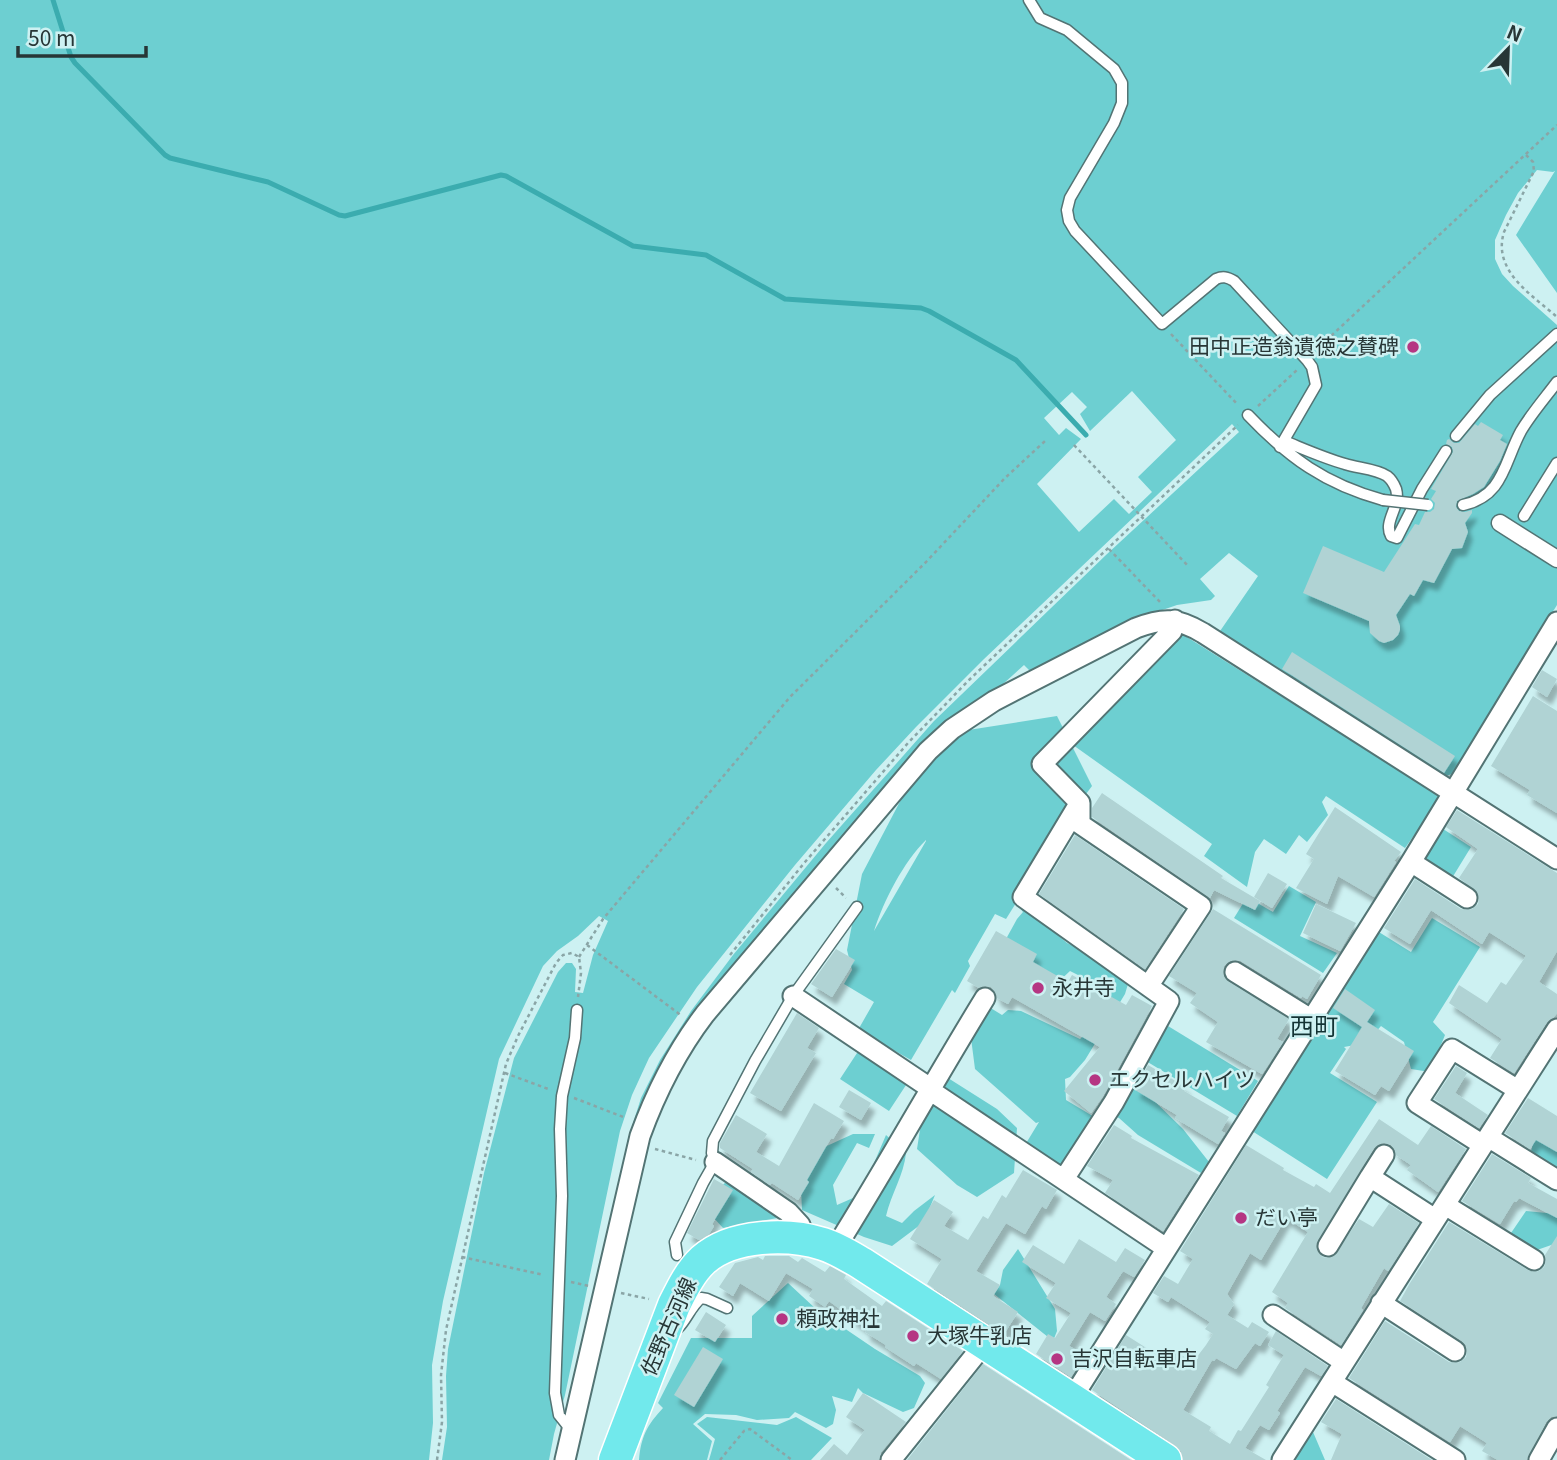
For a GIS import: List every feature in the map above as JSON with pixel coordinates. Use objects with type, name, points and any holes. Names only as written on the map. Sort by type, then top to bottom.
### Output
[{"type":"main road","name":"佐野古河線","points":[[615,1460],[681,1289],[693,1271],[705,1258],[739,1242],[783,1237],[835,1249],[890,1281],[1164,1460]]},
{"type":"street","points":[[1500,523],[1557,559]]},
{"type":"street","points":[[565,1460],[640,1136],[670,1067],[698,1022],[928,751],[952,729],[994,701],[1136,628],[1163,620],[1190,625],[1557,859]]},
{"type":"street","points":[[1149,985],[1201,906],[1080,824],[1080,803],[1042,764],[1172,631],[1175,621]]},
{"type":"street","points":[[1071,1400],[1411,862],[1557,622]]},
{"type":"street","points":[[1064,1179],[1114,1102],[1169,1001],[1023,897],[1080,803]]},
{"type":"street","points":[[1411,862],[1467,898]]},
{"type":"street","points":[[1235,972],[1311,1019]]},
{"type":"street","points":[[793,996],[930,1088],[937,1096],[1166,1248]]},
{"type":"street","points":[[835,1249],[985,998]]},
{"type":"street","points":[[1282,1460],[1557,1029]]},
{"type":"street","points":[[1518,1090],[1452,1049],[1417,1103],[1557,1180]]},
{"type":"street","points":[[1328,1245],[1384,1155]]},
{"type":"street","points":[[708,1162],[788,1212],[800,1225],[805,1240]]},
{"type":"street","points":[[1370,1177],[1534,1260]]},
{"type":"street","points":[[1381,1303],[1455,1351]]},
{"type":"street","points":[[1273,1315],[1343,1362]]},
{"type":"street","points":[[891,1460],[984,1344]]},
{"type":"street","points":[[1332,1382],[1455,1460]]},
{"type":"street","points":[[1543,1458],[1557,1429]]},
{"type":"lane","points":[[1029,0],[1040,18],[1067,30],[1114,69],[1122,83],[1122,103],[1114,123],[1070,198],[1067,210],[1069,221],[1084,241],[1162,324],[1216,279],[1221,277],[1234,281],[1312,367],[1316,385],[1282,444]]},
{"type":"lane","points":[[1456,436],[1490,395],[1557,334]]},
{"type":"lane","points":[[1463,505],[1492,491],[1504,473],[1523,428],[1557,382]]},
{"type":"lane","points":[[1248,415],[1282,444],[1295,460],[1326,478],[1383,500],[1428,505]]},
{"type":"lane","points":[[1282,444],[1387,476],[1393,481],[1397,498],[1388,526],[1388,532],[1393,538],[1399,536],[1422,489],[1446,451]]},
{"type":"lane","points":[[1524,516],[1557,463]]},
{"type":"lane","points":[[677,1255],[675,1242],[703,1183],[713,1141],[793,996],[857,906]]},
{"type":"lane","points":[[571,1430],[559,1415],[555,1393],[562,1196],[560,1129],[562,1096],[575,1038],[577,1010]]},
{"type":"lane","points":[[664,1332],[674,1331],[683,1323],[701,1298],[727,1308]]},
{"type":"path","points":[[1526,155],[1533,162],[1534,171],[1504,232],[1501,240],[1502,255],[1509,272],[1517,282],[1557,317]]},
{"type":"path","points":[[1162,324],[1248,415]]},
{"type":"path","points":[[577,1010],[581,973],[579,957],[603,919],[790,696],[1045,441]]},
{"type":"path","points":[[1074,445],[1188,566]]},
{"type":"path","points":[[1108,548],[1162,605]]},
{"type":"path","points":[[837,889],[857,906]]},
{"type":"path","points":[[587,945],[682,1016]]},
{"type":"path","points":[[437,1460],[442,1422],[440,1375],[444,1341],[506,1064],[556,963],[563,955],[572,953],[579,957]]},
{"type":"path","points":[[656,1149],[708,1162]]},
{"type":"path","points":[[462,1257],[592,1287]]},
{"type":"path","points":[[611,1291],[655,1301]]},
{"type":"path","points":[[720,1460],[744,1432],[750,1430],[792,1460]]},
{"type":"shaded area","points":[[0,0],[1557,0],[1557,293],[1516,235],[1555,171],[1537,170],[1518,193],[1495,240],[1495,259],[1502,274],[1513,286],[1557,325],[1557,605],[1452,774],[1443,777],[1442,796],[1405,848],[1326,796],[1322,802],[1328,815],[1307,842],[1299,835],[1286,854],[1264,839],[1255,852],[1247,887],[1204,856],[1212,844],[1073,745],[1182,634],[1295,705],[1336,710],[1218,634],[1258,576],[1229,553],[1200,579],[1215,596],[1211,600],[1177,605],[1139,618],[1033,674],[1024,665],[993,693],[975,704],[661,1065],[585,1342],[628,1139],[641,1098],[660,1060],[691,1011],[733,955],[826,843],[934,721],[1106,555],[1239,432],[1232,424],[984,659],[876,770],[697,987],[649,1058],[632,1095],[620,1131],[549,1460],[442,1460],[447,1427],[448,1349],[484,1173],[514,1058],[558,972],[566,963],[572,963],[576,969],[575,992],[583,993],[593,955],[608,921],[599,916],[543,966],[499,1059],[443,1301],[432,1365],[433,1423],[429,1460],[0,1460]],"holes":[[[1132,391],[1176,440],[1138,477],[1152,492],[1129,514],[1114,499],[1079,532],[1037,484],[1081,439],[1066,428],[1059,435],[1044,418],[1072,392],[1087,407],[1080,414],[1090,431]]]},
{"type":"shaded area","points":[[1057,716],[1092,786],[1069,808],[1030,877],[1032,913],[1067,943],[1113,970],[1128,984],[1125,994],[1085,1060],[1065,1079],[1066,1100],[1096,1118],[1064,1169],[1025,1145],[1039,1122],[1036,1123],[975,1069],[971,1038],[989,1007],[1002,1015],[1008,1010],[1021,1011],[1080,1039],[1098,1022],[1109,996],[1092,982],[1070,971],[1054,986],[1006,939],[1023,912],[1016,903],[1006,919],[995,914],[968,961],[970,966],[955,993],[952,990],[911,1060],[858,1030],[874,1002],[844,984],[852,970],[847,950],[862,874],[905,792],[962,731]],"holes":[[[926,840],[874,931],[895,882]]]},
{"type":"shaded area","points":[[1440,827],[1471,847],[1452,878],[1421,860]]},
{"type":"shaded area","points":[[1289,886],[1316,902],[1300,936],[1337,953],[1323,973],[1234,918],[1247,897],[1273,912]]},
{"type":"shaded area","points":[[1432,918],[1480,947],[1433,1022],[1445,1035],[1430,1072],[1411,1069],[1404,1042],[1381,1026],[1366,1043],[1344,1047],[1346,1049],[1330,1073],[1377,1102],[1327,1179],[1252,1131],[1318,1030],[1328,1037],[1314,1026],[1374,929],[1411,952]]},
{"type":"shaded area","points":[[1168,1026],[1258,1081],[1237,1116],[1146,1061]]},
{"type":"shaded area","points":[[859,1050],[908,1082],[889,1111],[840,1079]]},
{"type":"shaded area","points":[[948,1078],[997,1109],[1017,1128],[1014,1173],[977,1197],[957,1185],[917,1149],[921,1123]]},
{"type":"shaded area","points":[[1136,1083],[1183,1129],[1209,1162],[1201,1173],[1138,1135],[1112,1115]]},
{"type":"shaded area","points":[[1537,1129],[1557,1151],[1557,1172],[1530,1155]]},
{"type":"shaded area","points":[[853,1134],[875,1134],[869,1148],[857,1143],[833,1185],[837,1205],[853,1198],[868,1177],[886,1135],[906,1153],[886,1216],[902,1223],[935,1195],[924,1222],[892,1246],[802,1210],[801,1189],[818,1150]]},
{"type":"shaded area","points":[[728,1180],[783,1217],[723,1228],[702,1205]]},
{"type":"shaded area","points":[[1526,1211],[1557,1214],[1557,1243],[1537,1250],[1511,1233]]},
{"type":"shaded area","points":[[1018,1249],[1055,1309],[1057,1331],[1053,1341],[994,1294],[1000,1285],[1003,1270]]},
{"type":"shaded area","points":[[788,1283],[816,1309],[920,1376],[925,1383],[914,1408],[903,1412],[858,1388],[852,1402],[832,1396],[836,1410],[833,1424],[826,1428],[795,1412],[789,1418],[757,1420],[736,1415],[705,1414],[693,1424],[712,1441],[707,1460],[639,1460],[646,1432],[663,1408],[658,1403],[691,1338],[752,1338],[752,1316]]},
{"type":"shaded area","points":[[707,1417],[777,1425],[796,1417],[832,1438],[811,1460],[709,1460],[715,1439],[697,1424]]},
{"type":"shaded area","points":[[1310,1425],[1325,1460],[1289,1460]]},
{"type":"building","points":[[1481,422],[1503,435],[1500,440],[1507,444],[1484,487],[1457,501],[1456,507],[1459,511],[1472,510],[1465,523],[1468,532],[1462,548],[1452,549],[1434,583],[1423,580],[1414,596],[1410,594],[1396,615],[1400,630],[1393,640],[1384,643],[1379,641],[1370,633],[1369,621],[1303,593],[1323,546],[1384,572],[1415,524],[1419,525],[1425,512],[1434,509],[1435,503],[1431,499],[1436,491],[1431,489],[1453,452],[1452,447],[1446,444],[1447,440],[1459,443],[1475,424],[1478,426]]},
{"type":"building","points":[[1292,652],[1455,756],[1444,773],[1282,669]]},
{"type":"building","points":[[1542,670],[1557,679],[1547,697],[1532,687]]},
{"type":"building","points":[[1533,696],[1557,711],[1557,813],[1527,795],[1530,790],[1491,766]]},
{"type":"building","points":[[1102,793],[1223,876],[1221,878],[1260,901],[1255,910],[1214,890],[1210,898],[1092,817],[1092,808]]},
{"type":"building","points":[[1335,807],[1401,852],[1374,897],[1338,876],[1327,904],[1296,888],[1314,859],[1306,854]]},
{"type":"building","points":[[1457,810],[1557,873],[1557,951],[1539,982],[1557,994],[1557,1013],[1547,1022],[1514,1073],[1490,1058],[1502,1039],[1449,1003],[1459,985],[1487,1003],[1501,982],[1506,985],[1526,956],[1489,932],[1482,944],[1431,910],[1410,944],[1384,928],[1415,879],[1461,909],[1472,909],[1478,904],[1477,892],[1459,878],[1478,849],[1446,827]]},
{"type":"building","points":[[1075,835],[1184,909],[1145,969],[1039,894]]},
{"type":"building","points":[[1268,873],[1287,884],[1272,908],[1254,897]]},
{"type":"building","points":[[1316,904],[1356,923],[1340,951],[1303,933]]},
{"type":"building","points":[[1213,909],[1321,975],[1307,999],[1302,996],[1301,998],[1241,961],[1230,961],[1224,966],[1224,977],[1229,982],[1289,1019],[1277,1039],[1283,1042],[1262,1074],[1206,1042],[1218,1022],[1190,1003],[1197,993],[1169,976]]},
{"type":"building","name":"永井寺","points":[[996,931],[1037,954],[1033,962],[1068,982],[1072,975],[1126,1005],[1132,995],[1152,1006],[1091,1113],[1064,1091],[1100,1047],[1012,997],[1008,1004],[997,998],[991,987],[979,988],[967,981]]},
{"type":"building","points":[[836,949],[855,960],[832,997],[811,984]]},
{"type":"building","points":[[1345,989],[1375,1010],[1367,1022],[1414,1051],[1389,1091],[1381,1086],[1375,1095],[1335,1071],[1362,1027],[1333,1008]]},
{"type":"building","points":[[797,1013],[819,1028],[807,1048],[816,1053],[781,1111],[750,1093]]},
{"type":"building","points":[[1148,1065],[1186,1087],[1184,1091],[1229,1117],[1221,1131],[1225,1133],[1218,1144],[1135,1090]]},
{"type":"building","points":[[1456,1066],[1467,1073],[1455,1093],[1488,1115],[1479,1128],[1434,1099]]},
{"type":"building","points":[[849,1090],[871,1103],[861,1120],[839,1107]]},
{"type":"building","points":[[1528,1098],[1557,1116],[1557,1152],[1536,1140],[1530,1149],[1505,1133]]},
{"type":"building","points":[[814,1103],[844,1121],[833,1139],[831,1138],[798,1200],[772,1183],[767,1183],[751,1172],[753,1169],[720,1148],[720,1143],[736,1115],[767,1134],[756,1152],[779,1166]]},
{"type":"building","points":[[1379,1119],[1418,1145],[1431,1126],[1466,1149],[1438,1192],[1407,1170],[1411,1165],[1396,1155],[1391,1145],[1384,1143],[1374,1148],[1318,1240],[1318,1252],[1322,1257],[1334,1256],[1359,1219],[1373,1227],[1389,1204],[1419,1223],[1388,1271],[1384,1268],[1361,1308],[1363,1310],[1341,1345],[1285,1308],[1288,1303],[1272,1292],[1308,1232],[1286,1218],[1261,1260],[1250,1253],[1227,1294],[1234,1304],[1227,1315],[1248,1328],[1252,1322],[1269,1332],[1260,1346],[1255,1343],[1236,1369],[1216,1358],[1212,1360],[1183,1410],[1211,1427],[1209,1431],[1230,1444],[1269,1387],[1266,1385],[1284,1355],[1268,1345],[1276,1331],[1328,1366],[1321,1376],[1305,1367],[1277,1411],[1280,1413],[1269,1430],[1260,1425],[1245,1448],[1266,1460],[1183,1460],[1181,1451],[1175,1445],[1092,1390],[1126,1335],[1170,1363],[1176,1352],[1193,1362],[1213,1334],[1205,1329],[1210,1322],[1171,1297],[1168,1302],[1153,1293],[1164,1276],[1178,1284],[1193,1259],[1180,1251],[1246,1145],[1284,1168],[1283,1170],[1330,1193]]},
{"type":"building","points":[[1114,1125],[1132,1136],[1131,1138],[1199,1175],[1163,1231],[1105,1193],[1113,1180],[1087,1166]]},
{"type":"building","points":[[1492,1154],[1531,1178],[1528,1183],[1557,1199],[1557,1218],[1519,1198],[1514,1201],[1500,1224],[1462,1201]]},
{"type":"building","points":[[1023,1170],[1057,1190],[1046,1209],[1042,1206],[1025,1234],[1006,1223],[976,1271],[1000,1285],[993,1296],[1018,1312],[1004,1334],[927,1284],[942,1259],[910,1239],[934,1200],[953,1212],[944,1226],[968,1240],[983,1216],[988,1219],[1002,1195],[1006,1198]]},
{"type":"building","points":[[714,1179],[733,1190],[712,1224],[714,1226],[709,1234],[699,1240],[687,1233]]},
{"type":"building","points":[[1449,1222],[1533,1272],[1544,1267],[1545,1255],[1557,1236],[1557,1416],[1546,1422],[1527,1460],[1498,1460],[1482,1451],[1487,1443],[1460,1426],[1450,1442],[1349,1378],[1385,1321],[1449,1362],[1460,1362],[1466,1357],[1466,1345],[1462,1341],[1400,1301]]},
{"type":"building","points":[[1079,1239],[1116,1262],[1125,1248],[1145,1260],[1134,1277],[1123,1271],[1106,1297],[1116,1304],[1105,1321],[1090,1312],[1069,1346],[1085,1355],[1071,1377],[1036,1354],[1048,1334],[1055,1338],[1071,1313],[1046,1298],[1056,1283],[1022,1262],[1033,1245],[1064,1264]]},
{"type":"building","points":[[765,1256],[789,1256],[798,1262],[802,1258],[825,1272],[830,1266],[846,1275],[844,1279],[882,1306],[886,1301],[963,1351],[941,1379],[916,1363],[914,1366],[885,1347],[886,1345],[865,1332],[867,1329],[829,1301],[825,1307],[809,1296],[813,1289],[786,1273],[769,1301],[740,1283],[733,1296],[719,1287],[735,1263],[758,1257],[763,1260]]},
{"type":"building","points":[[706,1312],[726,1325],[715,1342],[695,1330]]},
{"type":"building","points":[[703,1347],[723,1359],[694,1407],[674,1395]]},
{"type":"building","points":[[983,1364],[1131,1460],[907,1460]]},
{"type":"building","points":[[863,1393],[906,1422],[881,1452],[879,1460],[820,1460],[834,1444],[847,1455],[865,1430],[846,1417]]},
{"type":"building","points":[[1336,1399],[1432,1460],[1331,1460],[1342,1434],[1321,1422]]},
{"type":"waterway","points":[[53,0],[75,63],[170,158],[268,182],[345,216],[501,175],[506,176],[633,246],[706,255],[785,299],[921,308],[929,311],[1016,360],[1086,435]]},
{"type":"place","name":"田中正造翁遺徳之賛碑","points":[[1413,347]]},
{"type":"place","name":"永井寺","points":[[1038,988]]},
{"type":"place","name":"エクセルハイツ","points":[[1095,1080]]},
{"type":"place","name":"だい亭","points":[[1241,1218]]},
{"type":"place","name":"頼政神社","points":[[782,1319]]},
{"type":"place","name":"大塚牛乳店","points":[[913,1336]]},
{"type":"place","name":"吉沢自転車店","points":[[1057,1359]]},
{"type":"district","name":"西町","points":[[1314,1027]]}]
